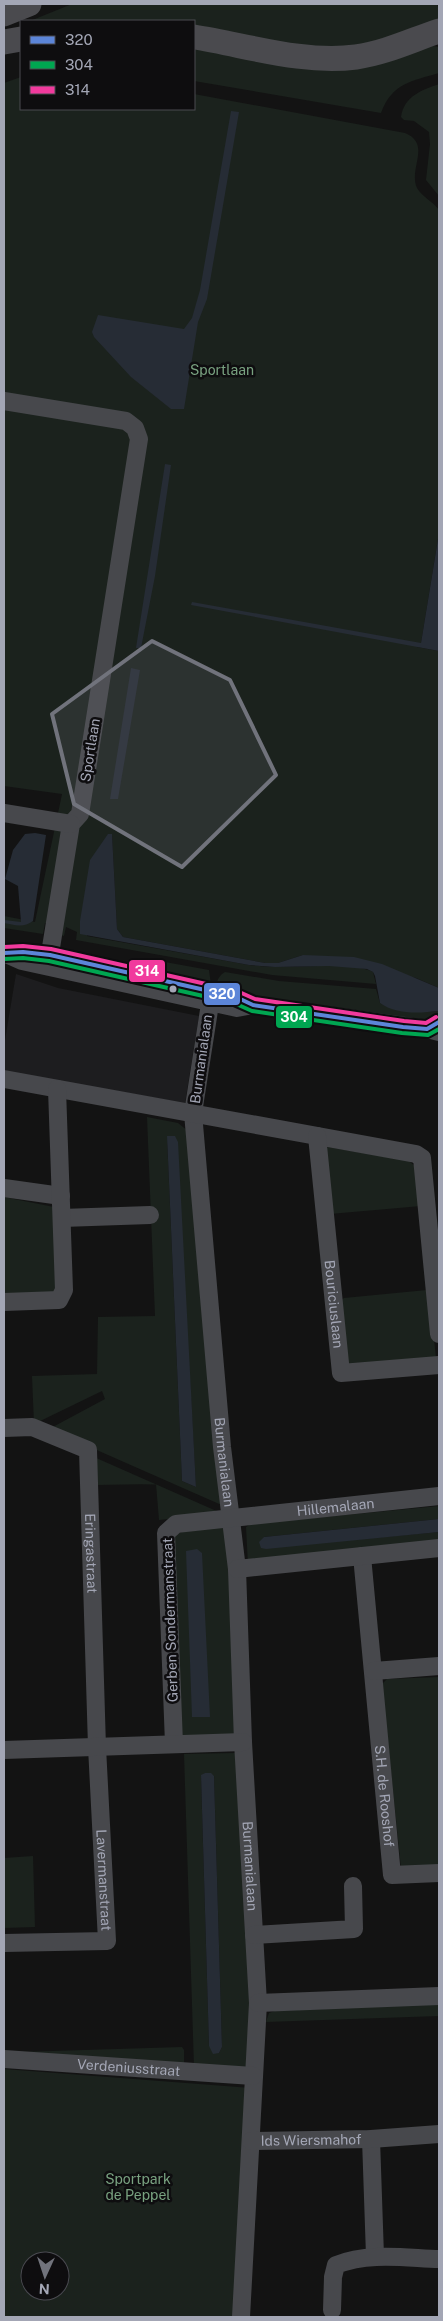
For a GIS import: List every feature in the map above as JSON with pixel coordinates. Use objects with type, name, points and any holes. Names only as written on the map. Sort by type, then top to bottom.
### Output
[{"type":"highway","points":[[4,14],[29,4]]},
{"type":"highway","points":[[195,38],[294,55],[334,59],[380,52],[439,31]]},
{"type":"highway","points":[[4,42],[20,40]]},
{"type":"street","name":"Sportlaan","points":[[4,401],[126,422],[135,428],[139,435],[80,814],[71,824],[49,961]]},
{"type":"street","points":[[4,813],[71,824]]},
{"type":"street","points":[[4,953],[23,952],[49,961],[211,997],[237,1008],[253,1005],[435,1028]]},
{"type":"street","name":"Burmanialaan","points":[[211,997],[193,1113],[222,1447],[236,1569],[243,1742],[258,2003],[241,2317]]},
{"type":"street","points":[[4,1079],[410,1152],[422,1158],[439,1334]]},
{"type":"street","points":[[4,1302],[59,1300],[64,1290],[57,1089]]},
{"type":"street","name":"Bouriciuslaan","points":[[317,1136],[340,1373],[439,1365]]},
{"type":"street","points":[[4,1188],[61,1196]]},
{"type":"street","points":[[62,1218],[150,1215]]},
{"type":"street","name":"Eringastraat","points":[[4,1428],[32,1427],[88,1450],[97,1746]]},
{"type":"street","name":"Hillemalaan","points":[[231,1518],[439,1496]]},
{"type":"street","name":"Gerben Sondermanstraat","points":[[174,1744],[166,1533],[176,1524],[231,1518]]},
{"type":"street","points":[[236,1569],[439,1548]]},
{"type":"street","name":"S.H. de Rooshof","points":[[362,1556],[392,1875],[439,1873]]},
{"type":"street","points":[[374,1671],[439,1666]]},
{"type":"street","points":[[4,1750],[243,1742]]},
{"type":"street","name":"Lavermanstraat","points":[[4,1943],[107,1941],[97,1746]]},
{"type":"street","points":[[254,1935],[354,1929],[353,1886]]},
{"type":"street","points":[[258,2003],[439,1996]]},
{"type":"street","name":"Verdeniusstraat","points":[[4,2059],[253,2076]]},
{"type":"street","name":"Ids Wiersmahof","points":[[251,2141],[439,2134]]},
{"type":"street","name":"Ids Wiersmahof","points":[[371,2138],[375,2256]]},
{"type":"street","points":[[332,2310],[333,2277],[336,2265],[375,2256],[439,2259]]},
{"type":"highlighted area","points":[[152,641],[230,680],[276,775],[182,867],[74,804],[52,714]]},
{"type":"shaded area","points":[[231,111],[239,112],[207,299],[198,322],[184,409],[171,409],[131,377],[94,337],[92,332],[98,315],[184,329],[192,318],[200,290]]},
{"type":"shaded area","points":[[165,464],[171,465],[155,576],[141,648],[136,648]]},
{"type":"shaded area","points":[[439,533],[439,651],[191,605],[192,602],[421,643]]},
{"type":"shaded area","points":[[131,668],[140,670],[118,799],[110,799]]},
{"type":"shaded area","points":[[25,834],[46,835],[33,921],[23,925],[4,923],[4,920],[21,922],[18,886],[5,879],[13,850]]},
{"type":"shaded area","points":[[108,834],[112,834],[117,929],[123,937],[265,963],[278,963],[303,955],[354,957],[382,964],[439,988],[439,1011],[408,1012],[394,1010],[380,1003],[375,976],[373,972],[367,969],[329,966],[275,967],[249,965],[80,934],[80,921],[90,860]]},
{"type":"shaded area","points":[[16,974],[58,988],[199,1016],[185,1103],[4,1071],[4,1046]]},
{"type":"shaded area","points":[[167,1136],[175,1136],[178,1142],[196,1487],[182,1481]]},
{"type":"shaded area","points":[[439,1519],[439,1532],[266,1549],[261,1548],[259,1542],[264,1537]]},
{"type":"shaded area","points":[[197,1549],[202,1553],[210,1717],[192,1717],[186,1551]]},
{"type":"shaded area","points":[[211,1773],[214,1776],[222,2047],[219,2053],[213,2054],[209,2046],[201,1775]]},
{"type":"green space","points":[[72,4],[437,4],[439,10],[439,28],[366,55],[195,35],[195,20],[32,20]]},
{"type":"green space","points":[[428,45],[439,47],[439,73],[412,81],[397,89],[391,95],[381,113],[195,81],[195,50]]},
{"type":"green space","name":"Sportlaan","points":[[20,77],[20,110],[195,110],[195,94],[405,133],[413,138],[417,144],[418,157],[415,181],[417,188],[439,210],[439,533],[421,643],[418,643],[417,647],[439,651],[439,988],[416,978],[303,955],[278,963],[265,963],[123,937],[117,929],[112,835],[87,936],[249,965],[273,967],[352,967],[373,972],[376,984],[272,975],[76,940],[77,932],[66,927],[64,936],[59,935],[60,926],[45,923],[43,934],[4,928],[4,916],[35,922],[62,794],[4,786],[4,83]]},
{"type":"green space","points":[[439,84],[439,196],[426,180],[430,144],[429,132],[414,121],[404,120],[401,117],[410,99],[420,92]]},
{"type":"green space","points":[[143,958],[209,970],[211,985],[209,988],[142,966]]},
{"type":"green space","points":[[225,972],[279,981],[376,989],[380,1003],[429,1012],[439,1011],[439,1019],[411,1020],[292,1004],[218,990],[218,980]]},
{"type":"green space","points":[[147,1117],[178,1123],[188,1131],[226,1507],[49,1429],[105,1399],[102,1391],[34,1424],[32,1376],[97,1374],[98,1317],[155,1316]],"holes":[[[167,1137],[190,1380],[196,1487],[182,1481]]]},
{"type":"green space","points":[[328,1147],[409,1161],[418,1169],[421,1206],[330,1214],[325,1150]]},
{"type":"green space","points":[[4,1197],[54,1207],[57,1292],[4,1297]]},
{"type":"green space","points":[[427,1290],[429,1292],[436,1358],[348,1369],[340,1301],[344,1298]]},
{"type":"green space","points":[[94,1457],[155,1484],[95,1485]]},
{"type":"green space","points":[[156,1484],[221,1513],[159,1520]]},
{"type":"green space","points":[[439,1506],[439,1519],[264,1537],[261,1548],[439,1532],[439,1547],[248,1565],[246,1527],[251,1524]]},
{"type":"green space","points":[[227,1526],[238,1734],[185,1737],[182,1735],[173,1539],[176,1534],[199,1527]]},
{"type":"green space","points":[[439,1677],[439,1868],[401,1868],[382,1684],[387,1679]]},
{"type":"green space","points":[[235,1753],[239,1756],[252,2002],[248,2069],[194,2067],[184,1754]],"holes":[[[205,1773],[214,1776],[222,2047],[219,2053],[209,2046],[201,1776]]]},
{"type":"green space","points":[[33,1856],[35,1927],[4,1928],[4,1858]]},
{"type":"green space","points":[[439,2004],[439,2016],[266,2022],[269,2013],[275,2011]]},
{"type":"green space","points":[[182,2047],[184,2050],[184,2068],[19,2052]]},
{"type":"green space","name":"Sportpark de Peppel","points":[[4,2069],[251,2088],[237,2317],[4,2317]]},
{"type":"transit line","name":"314","points":[[4,947],[23,946],[51,949],[237,991],[255,999],[404,1021],[426,1023],[436,1017]]},
{"type":"transit line","name":"320","points":[[4,953],[23,952],[50,955],[236,997],[253,1005],[403,1027],[427,1029],[439,1022]]},
{"type":"transit line","name":"304","points":[[4,959],[23,958],[49,961],[234,1003],[252,1011],[402,1033],[428,1035],[439,1029]]}]
